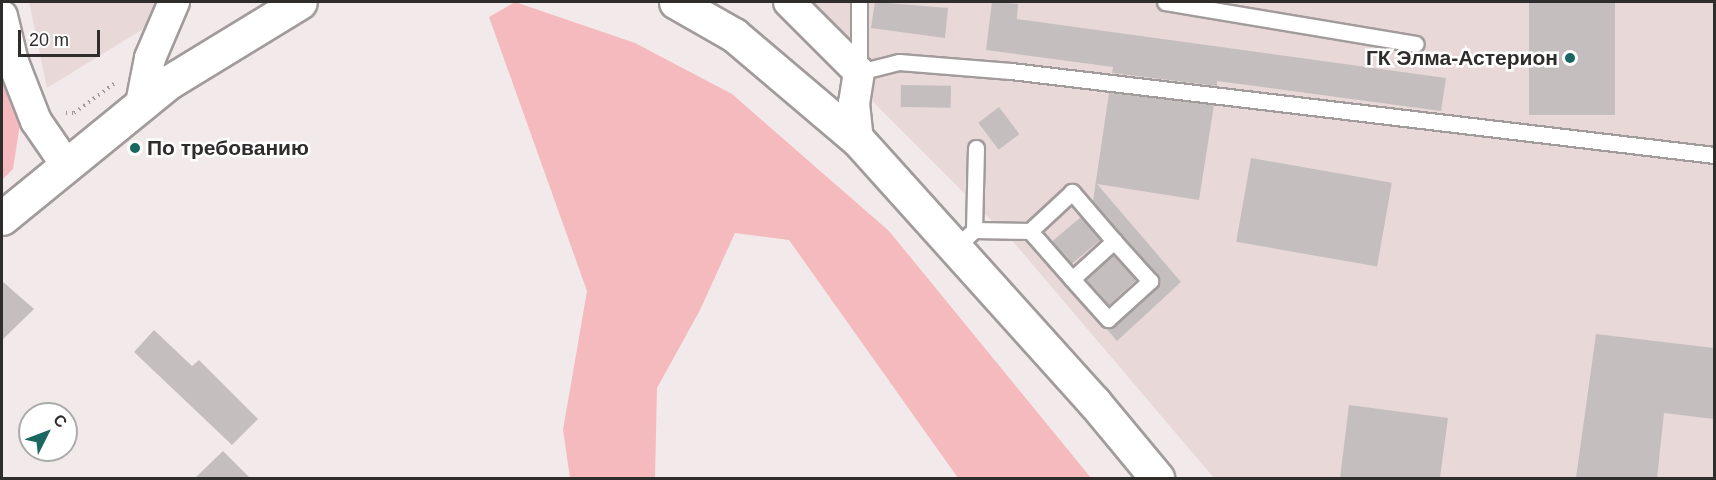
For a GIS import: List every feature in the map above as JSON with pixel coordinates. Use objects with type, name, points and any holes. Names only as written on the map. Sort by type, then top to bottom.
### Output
[{"type":"main road","points":[[2,218],[65,163],[169,82],[300,2]]},
{"type":"main road","points":[[676,2],[734,35],[858,140],[965,239],[1157,478]]},
{"type":"street","points":[[141,104],[150,58],[174,2]]},
{"type":"street","points":[[789,2],[859,72],[854,103],[858,140]]},
{"type":"street","points":[[2,16],[13,62],[36,121],[65,163]]},
{"type":"lane","points":[[859,2],[859,72],[898,62],[1011,71],[1714,155]]},
{"type":"lane","points":[[1165,2],[1415,44]]},
{"type":"lane","points":[[976,148],[965,239],[1030,231],[1072,192],[1150,281],[1108,319],[1030,231]]},
{"type":"lane","points":[[1072,279],[1114,241]]},
{"type":"path","points":[[36,121],[55,112],[74,113],[150,58]]},
{"type":"shaded area","points":[[29,2],[187,2],[47,88]]},
{"type":"shaded area","points":[[515,2],[635,43],[732,94],[889,231],[1091,478],[958,478],[789,240],[735,233],[700,310],[657,388],[655,478],[570,478],[563,430],[587,291],[489,17]]},
{"type":"shaded area","points":[[773,2],[1714,2],[1714,478],[1214,478],[1016,245]]},
{"type":"shaded area","points":[[2,52],[20,124],[13,169],[2,180]]},
{"type":"building","points":[[875,2],[948,8],[945,38],[871,28]]},
{"type":"building","points":[[992,2],[1018,4],[1017,19],[1446,78],[1441,111],[1217,81],[1217,86],[1112,73],[1113,67],[986,50]]},
{"type":"building","name":"ГК Элма-Астерион","points":[[1529,2],[1615,2],[1615,115],[1529,115]]},
{"type":"building","points":[[901,85],[951,86],[951,108],[901,107]]},
{"type":"building","points":[[1109,93],[1214,105],[1199,200],[1097,184],[1181,282],[1117,341],[1106,328],[1115,326],[1157,288],[1160,280],[1093,201]]},
{"type":"building","points":[[999,107],[1019,134],[999,150],[978,123]]},
{"type":"building","points":[[1251,158],[1392,183],[1377,267],[1236,242]]},
{"type":"building","points":[[1081,217],[1100,240],[1071,264],[1052,241]]},
{"type":"building","points":[[1113,255],[1136,280],[1109,305],[1086,280]]},
{"type":"building","points":[[2,281],[34,309],[2,340]]},
{"type":"building","points":[[154,330],[192,366],[199,360],[258,419],[232,445],[134,352]]},
{"type":"building","points":[[1596,334],[1714,348],[1714,419],[1664,413],[1657,478],[1576,478]]},
{"type":"building","points":[[1349,405],[1448,418],[1440,478],[1340,478]]},
{"type":"building","points":[[223,451],[250,478],[195,478]]},
{"type":"place","name":"ГК Элма-Астерион","points":[[1570,58]]},
{"type":"place","name":"По требованию","points":[[135,148]]}]
